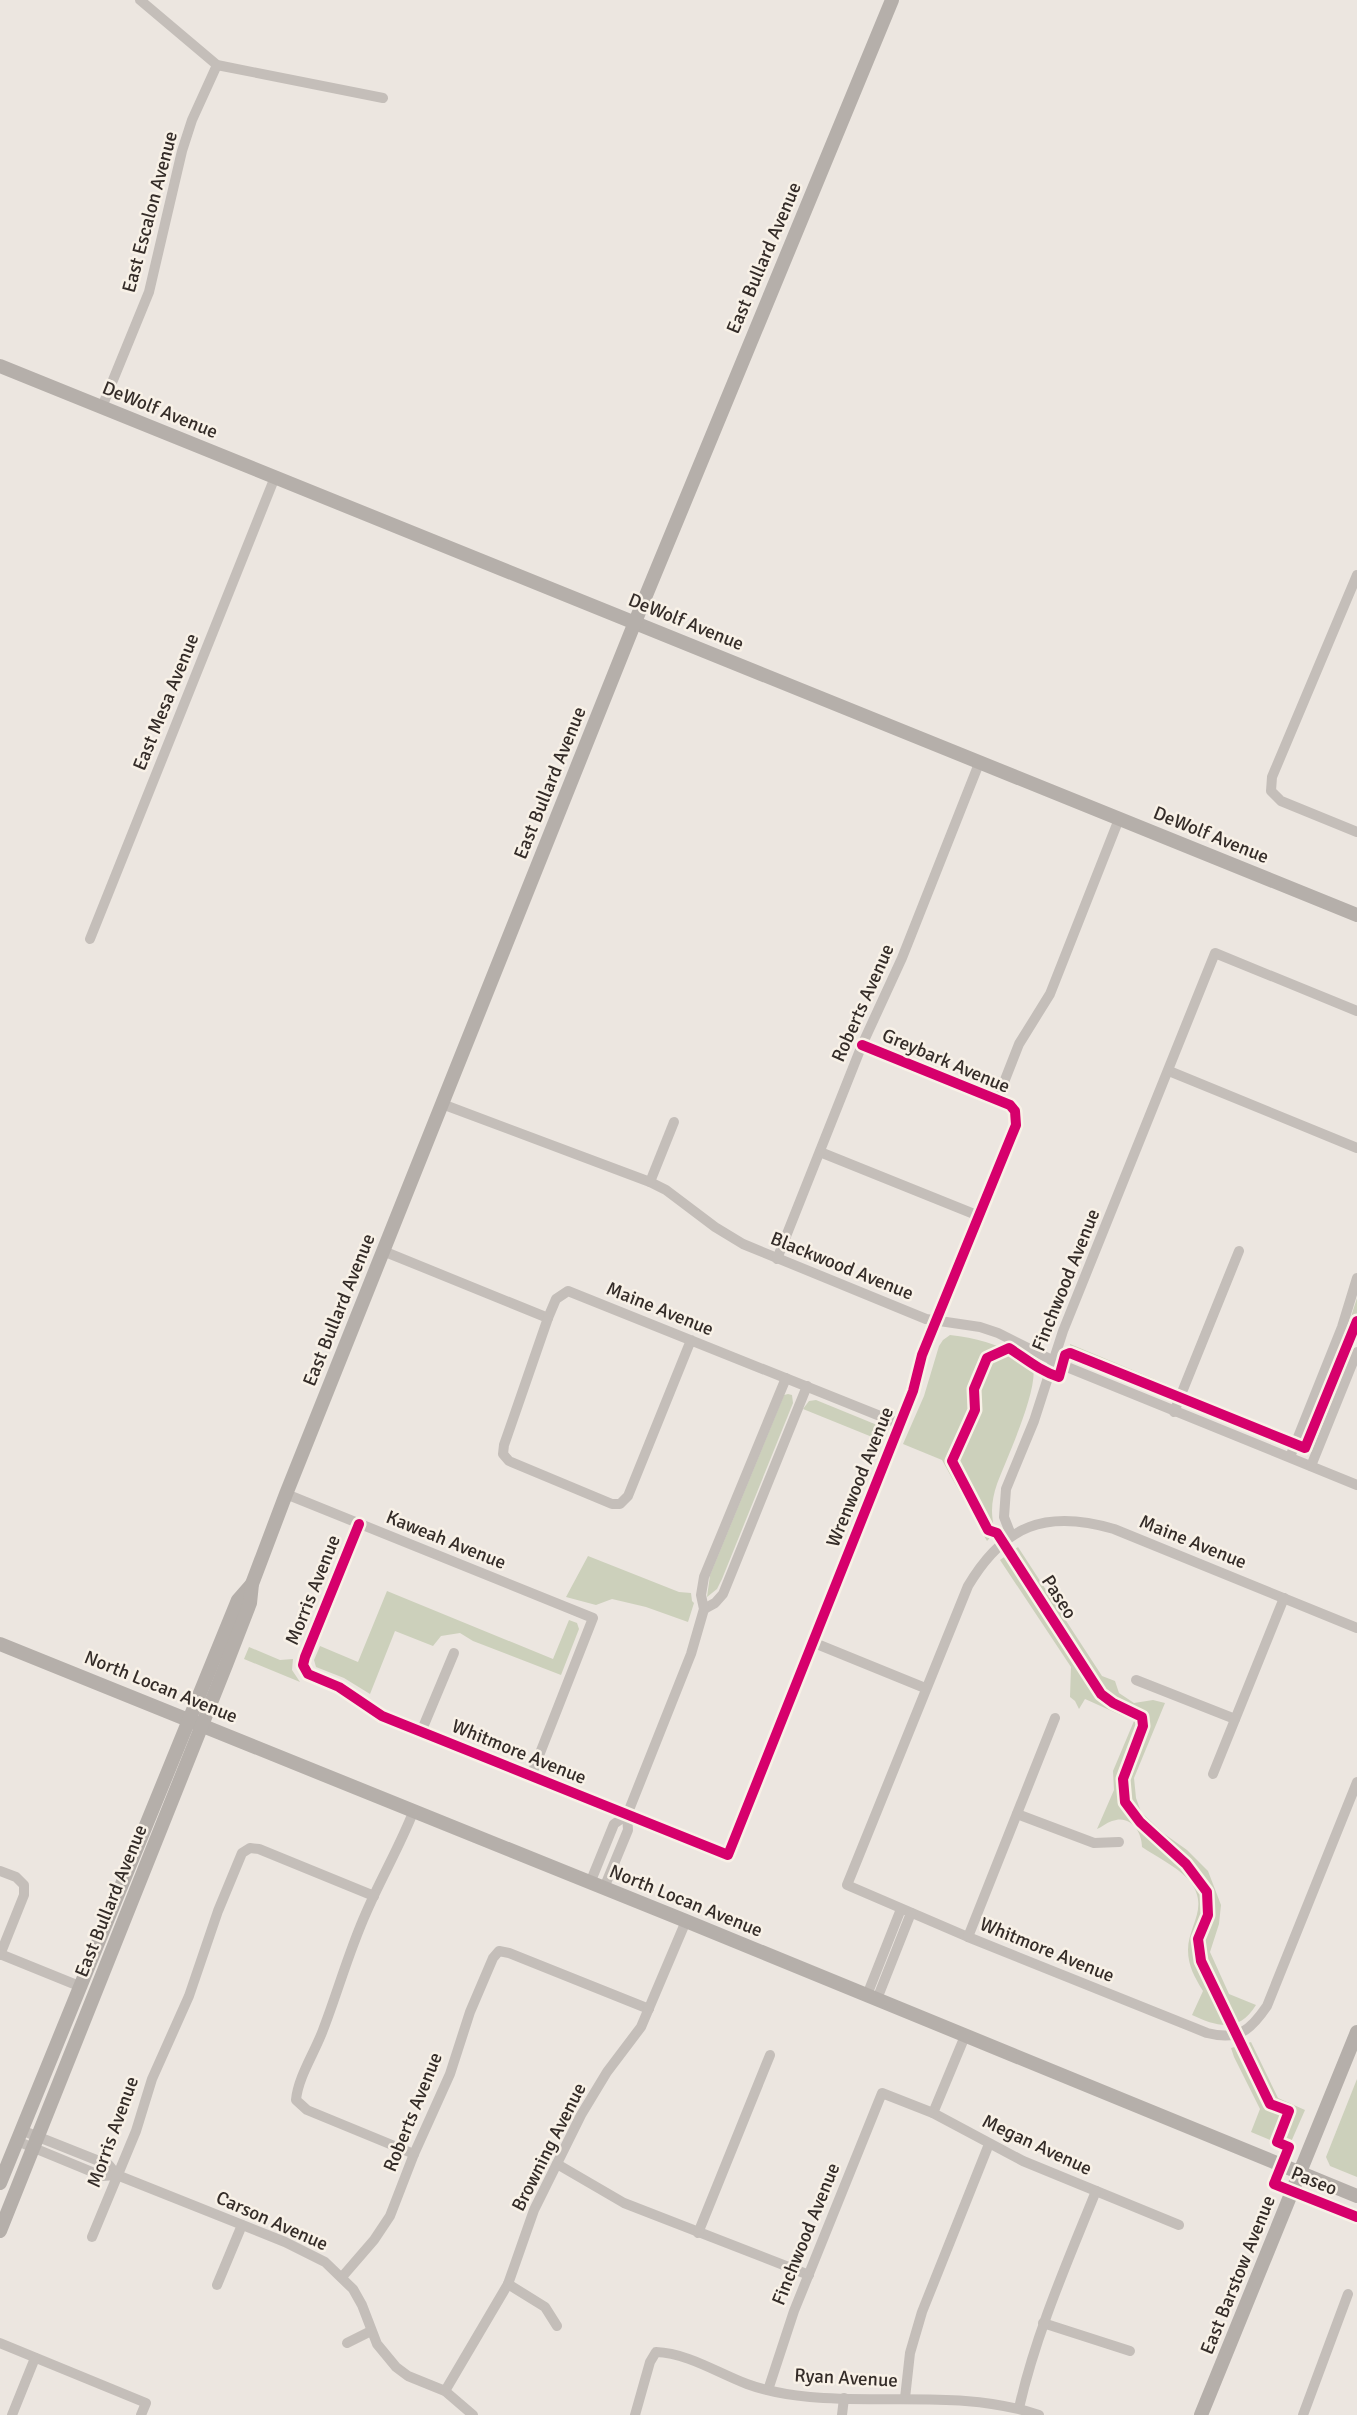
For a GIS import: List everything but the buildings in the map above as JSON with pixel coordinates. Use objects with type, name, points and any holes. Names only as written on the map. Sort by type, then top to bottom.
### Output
[{"type":"street","points":[[140,0],[217,65],[383,98]]},
{"type":"street","name":"East Bullard Avenue","points":[[0,2183],[79,1986],[250,1603],[251,1584],[383,1251],[635,622],[892,0]]},
{"type":"street","name":"East Escalon Avenue","points":[[102,407],[149,292],[182,151],[192,120],[217,65]]},
{"type":"street","name":"DeWolf Avenue","points":[[0,366],[1357,915]]},
{"type":"street","name":"East Mesa Avenue","points":[[89,939],[275,477]]},
{"type":"street","points":[[1357,575],[1272,777],[1271,791],[1281,801],[1357,832]]},
{"type":"street","name":"Roberts Avenue","points":[[777,1259],[862,1045],[902,958],[980,761]]},
{"type":"street","points":[[997,1100],[1019,1044],[1050,994],[1119,819]]},
{"type":"street","name":"Finchwood Avenue","points":[[1011,1535],[1004,1517],[1004,1498],[1034,1421],[1052,1361],[1215,953],[1357,1011]]},
{"type":"street","name":"Greybark Avenue","points":[[862,1045],[1010,1105],[1015,1111]]},
{"type":"street","points":[[1169,1071],[1357,1148]]},
{"type":"street","name":"Blackwood Avenue","points":[[442,1104],[650,1182],[666,1190],[726,1236],[777,1259],[915,1315],[998,1333],[1052,1361],[1357,1485]]},
{"type":"street","name":"Wrenwood Avenue","points":[[728,1855],[913,1391],[922,1355],[1016,1125],[1015,1111]]},
{"type":"street","points":[[650,1182],[674,1122]]},
{"type":"street","points":[[820,1152],[979,1216]]},
{"type":"street","points":[[383,1251],[548,1318],[503,1454],[509,1461],[612,1504],[620,1504],[628,1496],[691,1340]]},
{"type":"street","points":[[1174,1412],[1239,1251]]},
{"type":"street","points":[[1290,1457],[1342,1327],[1357,1278]]},
{"type":"street","name":"Maine Avenue","points":[[548,1318],[556,1299],[568,1291],[900,1424]]},
{"type":"street","points":[[1311,1466],[1357,1352]]},
{"type":"street","points":[[597,1886],[628,1830],[627,1815],[691,1654],[704,1609],[701,1595],[704,1577],[786,1378]]},
{"type":"street","points":[[704,1609],[715,1603],[723,1594],[807,1386]]},
{"type":"street","name":"Kaweah Avenue","points":[[286,1494],[593,1618],[531,1776]]},
{"type":"street","name":"Maine Avenue","points":[[1011,1535],[1062,1519],[1089,1521],[1357,1628]]},
{"type":"street","name":"Morris Avenue","points":[[304,1669],[305,1657],[359,1524]]},
{"type":"street","points":[[812,1642],[925,1688],[968,1586],[989,1554],[1011,1535]]},
{"type":"street","points":[[1213,1774],[1284,1598]]},
{"type":"street","name":"North Locan Avenue","points":[[0,1644],[686,1920],[1357,2196]]},
{"type":"street","points":[[421,1732],[454,1653]]},
{"type":"street","name":"Whitmore Avenue","points":[[304,1669],[308,1674],[340,1687],[382,1716],[728,1855]]},
{"type":"street","points":[[1136,1680],[1235,1719]]},
{"type":"street","name":"Whitmore Avenue","points":[[925,1688],[847,1885],[968,1937],[1207,2033],[1223,2037],[1236,2035],[1255,2024],[1267,2006],[1356,1785]]},
{"type":"street","points":[[968,1937],[1055,1718]]},
{"type":"street","name":"East Bullard Avenue","points":[[0,2231],[195,1722]]},
{"type":"street","points":[[414,1811],[343,1971],[319,2043],[297,2091],[296,2100],[307,2110],[414,2154]]},
{"type":"street","points":[[1017,1814],[1094,1843],[1119,1842]]},
{"type":"street","name":"Morris Avenue","points":[[92,2237],[136,2131],[152,2079],[189,1996],[242,1853],[250,1848],[259,1849],[374,1896]]},
{"type":"street","points":[[0,1871],[16,1877],[24,1885],[24,1895],[0,1955],[79,1986]]},
{"type":"street","points":[[872,1997],[906,1911]]},
{"type":"street","name":"Browning Avenue","points":[[445,2391],[508,2284],[534,2210],[581,2115],[607,2072],[634,2038],[649,2009],[686,1920]]},
{"type":"street","name":"Roberts Avenue","points":[[342,2277],[374,2240],[390,2216],[450,2074],[470,2011],[492,1958],[499,1951],[649,2009]]},
{"type":"street","name":"East Barstow Avenue","points":[[1201,2415],[1357,2032]]},
{"type":"street","points":[[933,2113],[965,2036]]},
{"type":"street","points":[[698,2232],[770,2054]]},
{"type":"street","name":"Finchwood Avenue","points":[[768,2390],[784,2337],[882,2093]]},
{"type":"street","name":"Megan Avenue","points":[[882,2093],[933,2113],[989,2144],[1180,2225]]},
{"type":"street","name":"Carson Avenue","points":[[19,2136],[102,2176],[117,2175],[304,2250],[324,2262],[353,2289],[384,2356],[408,2376],[445,2391],[473,2415]]},
{"type":"street","points":[[905,2398],[910,2353],[922,2312],[989,2144]]},
{"type":"street","points":[[556,2164],[624,2203],[809,2275]]},
{"type":"street","points":[[1018,2408],[1043,2323],[1096,2191]]},
{"type":"street","points":[[217,2285],[242,2225]]},
{"type":"street","points":[[508,2284],[545,2307],[557,2326]]},
{"type":"street","points":[[1303,2415],[1348,2294]]},
{"type":"street","points":[[1043,2323],[1130,2351]]},
{"type":"street","points":[[347,2343],[371,2332]]},
{"type":"street","points":[[0,2343],[146,2403],[141,2415]]},
{"type":"street","name":"Ryan Avenue","points":[[635,2415],[650,2362],[656,2352],[674,2354],[750,2385],[809,2397],[971,2402],[1018,2408],[1039,2415]]},
{"type":"street","points":[[12,2415],[34,2358]]},
{"type":"street","points":[[842,2415],[844,2398]]},
{"type":"street","points":[[969,2415],[971,2402]]},
{"type":"green space","points":[[1357,1298],[1357,1336],[1313,1447],[1310,1453],[1303,1454],[1298,1448],[1299,1445],[1345,1335]]},
{"type":"green space","points":[[950,1335],[993,1345],[1033,1364],[1034,1376],[1027,1406],[994,1494],[993,1530],[987,1541],[942,1460],[903,1444],[924,1396],[939,1346]]},
{"type":"green space","points":[[1070,1344],[1171,1386],[1162,1395],[1072,1358]]},
{"type":"green space","points":[[1191,1394],[1291,1435],[1283,1445],[1191,1407]]},
{"type":"green space","points":[[784,1395],[792,1395],[793,1403],[722,1579],[717,1589],[707,1597],[710,1575]]},
{"type":"green space","points":[[816,1400],[882,1427],[882,1441],[803,1409],[809,1401]]},
{"type":"green space","points":[[1018,1547],[1102,1676],[1115,1681],[1119,1693],[1134,1703],[1153,1700],[1165,1703],[1134,1778],[1136,1798],[1141,1812],[1208,1871],[1221,1905],[1219,1924],[1210,1952],[1229,1994],[1256,2005],[1235,2024],[1219,2024],[1192,2015],[1203,1991],[1192,1972],[1188,1956],[1198,1897],[1187,1878],[1142,1847],[1140,1835],[1129,1822],[1118,1819],[1097,1829],[1114,1790],[1113,1771],[1134,1721],[1085,1699],[1079,1709],[1070,1697],[1071,1667],[1000,1560]]},
{"type":"green space","points":[[588,1556],[679,1592],[691,1593],[694,1603],[688,1622],[646,1607],[612,1599],[596,1605],[566,1597]]},
{"type":"green space","points":[[387,1591],[553,1659],[569,1620],[577,1623],[579,1629],[561,1675],[473,1641],[460,1633],[441,1636],[433,1646],[395,1631],[370,1694],[344,1678],[316,1667],[314,1660],[320,1646],[358,1662]]},
{"type":"green space","points":[[249,1647],[280,1660],[293,1659],[292,1670],[300,1682],[244,1659]]},
{"type":"green space","points":[[1251,2042],[1278,2098],[1305,2110],[1291,2142],[1285,2146],[1251,2132],[1260,2109],[1231,2048]]},
{"type":"green space","points":[[1357,2079],[1357,2177],[1330,2166],[1326,2157]]},
{"type":"cycle path","points":[[359,1524],[305,1657],[303,1665],[308,1674],[339,1687],[382,1716],[728,1855],[913,1391],[922,1355],[1016,1125],[1015,1111],[1010,1105],[862,1045]]},
{"type":"cycle path","name":"Paseo","points":[[1357,1321],[1305,1448],[1070,1353],[1065,1355],[1059,1377],[1039,1368],[1009,1348],[987,1358],[974,1389],[975,1410],[952,1461],[988,1530],[997,1533],[1101,1694],[1142,1717],[1143,1726],[1123,1779],[1125,1802],[1140,1822],[1186,1864],[1207,1892],[1208,1915],[1198,1939],[1201,1961],[1270,2104],[1289,2111],[1277,2142],[1289,2147],[1274,2184],[1357,2217]]}]
